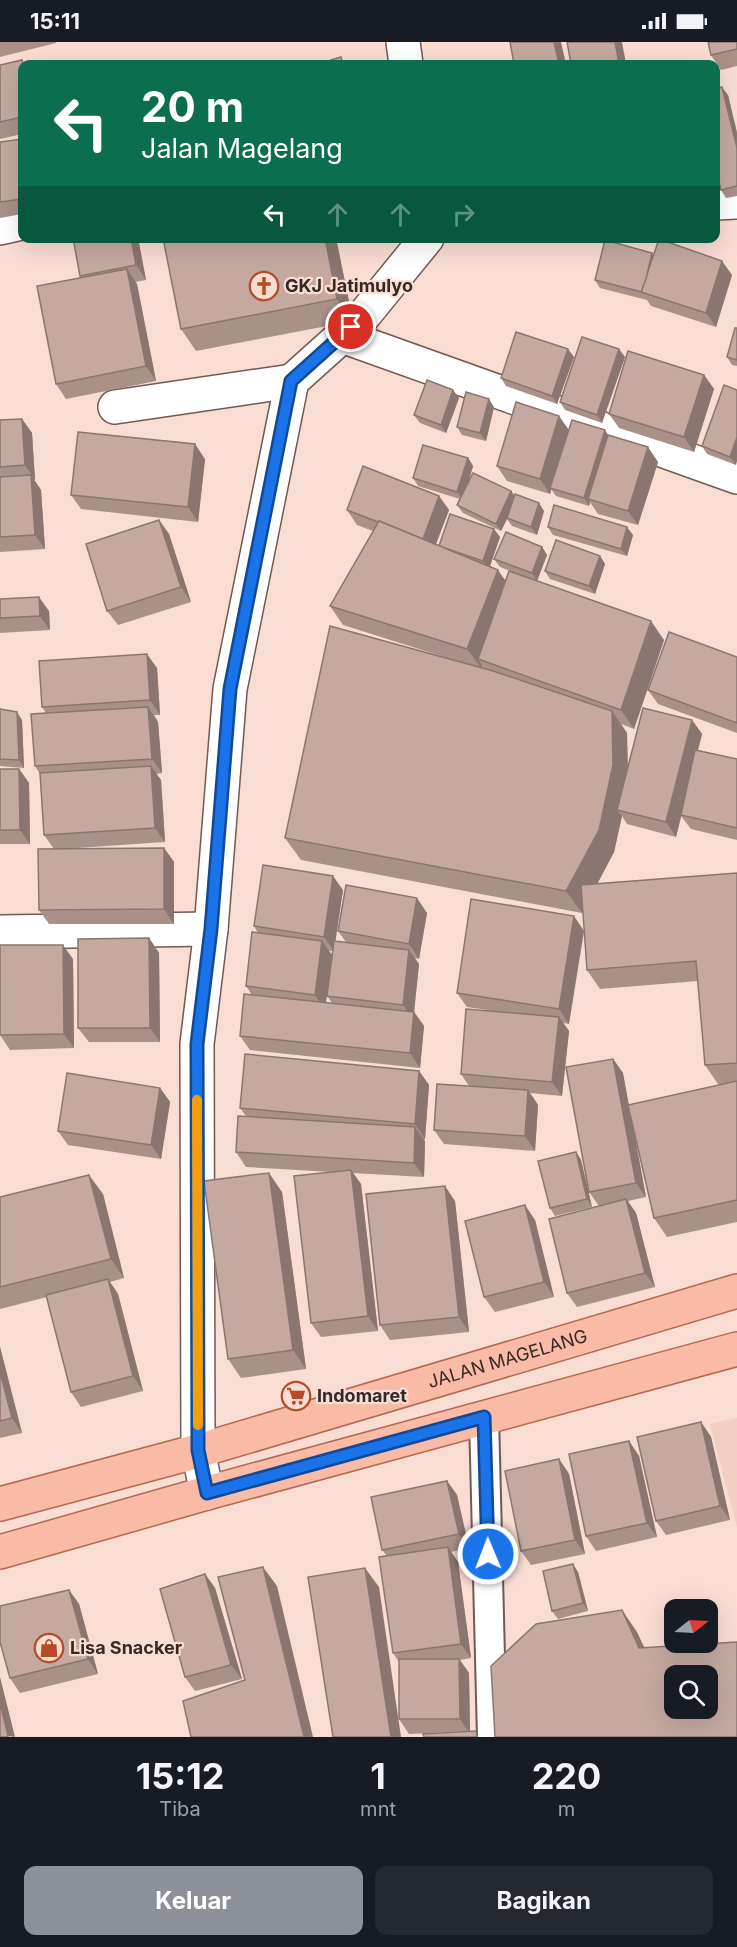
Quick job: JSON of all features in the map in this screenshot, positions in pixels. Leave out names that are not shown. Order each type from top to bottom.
[{"type":"main road","name":"JALAN MAGELANG","points":[[0,1504],[198,1450],[737,1291]]},
{"type":"main road","points":[[0,1552],[737,1348]]},
{"type":"street","points":[[403,42],[405,60]]},
{"type":"street","points":[[720,203],[737,202]]},
{"type":"street","points":[[0,228],[18,225]]},
{"type":"street","points":[[115,407],[291,381],[360,319],[423,243]]},
{"type":"street","points":[[342,336],[737,477]]},
{"type":"street","points":[[207,1493],[198,1450],[197,1044],[211,929],[230,689],[291,381]]},
{"type":"street","points":[[0,932],[211,929]]},
{"type":"lane","points":[[484,1417],[492,1737]]},
{"type":"shaded area","points":[[737,1418],[737,1527],[710,1424]]},
{"type":"building","points":[[510,42],[554,42],[558,60],[513,60]]},
{"type":"building","points":[[567,42],[615,42],[618,60],[570,60]]},
{"type":"building","points":[[708,42],[737,42],[737,49],[711,55]]},
{"type":"building","points":[[18,61],[18,118],[0,122],[0,65]]},
{"type":"building","points":[[722,87],[737,148],[737,186],[721,190],[720,186],[720,88]]},
{"type":"building","points":[[18,140],[18,200],[0,202],[0,142]]},
{"type":"building","points":[[74,243],[132,243],[136,265],[80,276]]},
{"type":"building","name":"GKJ Jatimulyo","points":[[164,243],[326,243],[337,299],[181,329]]},
{"type":"building","points":[[604,243],[616,243],[652,253],[641,292],[595,280]]},
{"type":"building","points":[[658,243],[670,243],[722,261],[706,313],[641,292]]},
{"type":"building","points":[[127,269],[146,366],[56,384],[37,286]]},
{"type":"building","points":[[735,328],[737,328],[737,360],[727,357]]},
{"type":"building","points":[[516,332],[568,349],[552,396],[501,378]]},
{"type":"building","points":[[582,337],[619,349],[597,415],[560,402]]},
{"type":"building","points":[[628,351],[704,375],[684,437],[609,414]]},
{"type":"building","points":[[427,380],[453,390],[441,425],[414,415]]},
{"type":"building","points":[[724,385],[737,390],[737,437],[730,457],[702,446]]},
{"type":"building","points":[[466,392],[489,399],[480,433],[457,427]]},
{"type":"building","points":[[516,402],[559,416],[540,479],[497,466]]},
{"type":"building","points":[[22,419],[25,465],[0,467],[0,420]]},
{"type":"building","points":[[572,420],[605,430],[584,498],[550,488]]},
{"type":"building","points":[[78,432],[195,444],[188,507],[71,495]]},
{"type":"building","points":[[608,435],[648,447],[628,511],[588,499]]},
{"type":"building","points":[[423,445],[468,458],[457,492],[413,478]]},
{"type":"building","points":[[363,466],[439,496],[423,539],[347,510]]},
{"type":"building","points":[[473,473],[511,491],[496,524],[457,505]]},
{"type":"building","points":[[31,475],[35,535],[0,537],[0,477]]},
{"type":"building","points":[[515,494],[539,503],[531,527],[507,518]]},
{"type":"building","points":[[554,505],[627,527],[621,549],[548,527]]},
{"type":"building","points":[[450,514],[494,529],[483,561],[439,546]]},
{"type":"building","points":[[159,520],[181,587],[107,611],[86,544]]},
{"type":"building","points":[[379,521],[498,570],[467,649],[330,606]]},
{"type":"building","points":[[506,532],[542,547],[532,573],[494,559]]},
{"type":"building","points":[[556,540],[600,556],[589,586],[545,571]]},
{"type":"building","points":[[509,571],[651,621],[621,710],[478,659]]},
{"type":"building","points":[[39,597],[40,616],[0,618],[0,599]]},
{"type":"building","points":[[330,626],[493,671],[612,711],[613,765],[599,830],[566,891],[285,838]]},
{"type":"building","points":[[669,632],[737,657],[737,723],[648,690]]},
{"type":"building","points":[[147,654],[150,700],[42,707],[39,661]]},
{"type":"building","points":[[148,707],[152,759],[35,766],[31,714]]},
{"type":"building","points":[[643,708],[692,720],[666,822],[617,810]]},
{"type":"building","points":[[0,709],[17,712],[19,760],[0,759]]},
{"type":"building","points":[[695,750],[737,759],[737,828],[681,815]]},
{"type":"building","points":[[151,766],[155,828],[44,835],[40,773]]},
{"type":"building","points":[[0,769],[19,769],[20,830],[0,830]]},
{"type":"building","points":[[164,848],[164,909],[39,910],[38,849]]},
{"type":"building","points":[[263,865],[333,876],[324,937],[254,926]]},
{"type":"building","points":[[737,873],[737,1063],[705,1065],[696,961],[587,970],[581,885]]},
{"type":"building","points":[[346,885],[417,898],[409,944],[338,931]]},
{"type":"building","points":[[471,899],[574,916],[559,1009],[457,993]]},
{"type":"building","points":[[252,932],[322,941],[315,995],[246,986]]},
{"type":"building","points":[[149,938],[150,1028],[78,1028],[78,939]]},
{"type":"building","points":[[334,941],[409,950],[403,1005],[327,996]]},
{"type":"building","points":[[0,945],[63,945],[64,1034],[0,1035]]},
{"type":"building","points":[[244,994],[414,1012],[410,1053],[240,1036]]},
{"type":"building","points":[[466,1009],[559,1017],[552,1082],[461,1074]]},
{"type":"building","points":[[245,1054],[419,1071],[415,1124],[240,1108]]},
{"type":"building","points":[[613,1059],[636,1183],[589,1192],[566,1067]]},
{"type":"building","points":[[67,1073],[160,1088],[151,1145],[58,1131]]},
{"type":"building","points":[[737,1081],[737,1200],[654,1218],[628,1105]]},
{"type":"building","points":[[437,1084],[528,1090],[525,1136],[434,1130]]},
{"type":"building","points":[[238,1116],[415,1127],[414,1163],[236,1152]]},
{"type":"building","points":[[576,1152],[587,1199],[550,1208],[538,1161]]},
{"type":"building","points":[[351,1170],[368,1316],[311,1323],[294,1176]]},
{"type":"building","points":[[269,1173],[293,1350],[228,1359],[204,1181]]},
{"type":"building","points":[[89,1175],[111,1259],[0,1287],[0,1197]]},
{"type":"building","points":[[445,1186],[459,1317],[380,1325],[366,1194]]},
{"type":"building","points":[[626,1199],[645,1273],[567,1293],[549,1219]]},
{"type":"building","points":[[525,1205],[544,1282],[484,1297],[465,1221]]},
{"type":"building","points":[[108,1279],[133,1376],[71,1392],[46,1295]]},
{"type":"building","points":[[0,1372],[12,1418],[0,1421]]},
{"type":"building","points":[[701,1422],[720,1506],[656,1521],[637,1437]]},
{"type":"building","points":[[629,1441],[647,1523],[586,1536],[569,1454]]},
{"type":"building","points":[[559,1459],[575,1540],[521,1551],[505,1471]]},
{"type":"building","points":[[447,1481],[459,1534],[382,1550],[371,1497]]},
{"type":"building","points":[[448,1547],[461,1644],[393,1653],[379,1557]]},
{"type":"building","points":[[573,1564],[583,1603],[552,1611],[543,1571]]},
{"type":"building","points":[[263,1567],[304,1737],[191,1737],[183,1701],[245,1680],[218,1577]]},
{"type":"building","points":[[365,1568],[391,1737],[333,1737],[308,1577]]},
{"type":"building","points":[[205,1574],[231,1665],[185,1677],[160,1589]]},
{"type":"building","name":"Lisa Snacker","points":[[69,1590],[88,1659],[10,1678],[0,1642],[0,1606]]},
{"type":"building","points":[[622,1610],[639,1648],[664,1646],[664,1653],[718,1653],[718,1643],[737,1642],[737,1737],[495,1737],[491,1666],[536,1624]]},
{"type":"building","points":[[399,1659],[459,1659],[460,1719],[399,1719]]},
{"type":"building","points":[[0,1703],[8,1736],[6,1737],[0,1737]]},
{"type":"building","points":[[476,1731],[477,1737],[424,1737],[423,1734]]},
{"type":"slow traffic","points":[[197,1100],[198,1425]]},
{"type":"place","name":"GKJ Jatimulyo","points":[[264,286]]},
{"type":"place","name":"Indomaret","points":[[296,1396]]},
{"type":"place","name":"Lisa Snacker","points":[[49,1648]]},
{"type":"route","points":[[351,327],[291,381],[230,689],[211,929],[197,1044],[198,1450],[207,1493],[484,1417],[488,1554]]}]
